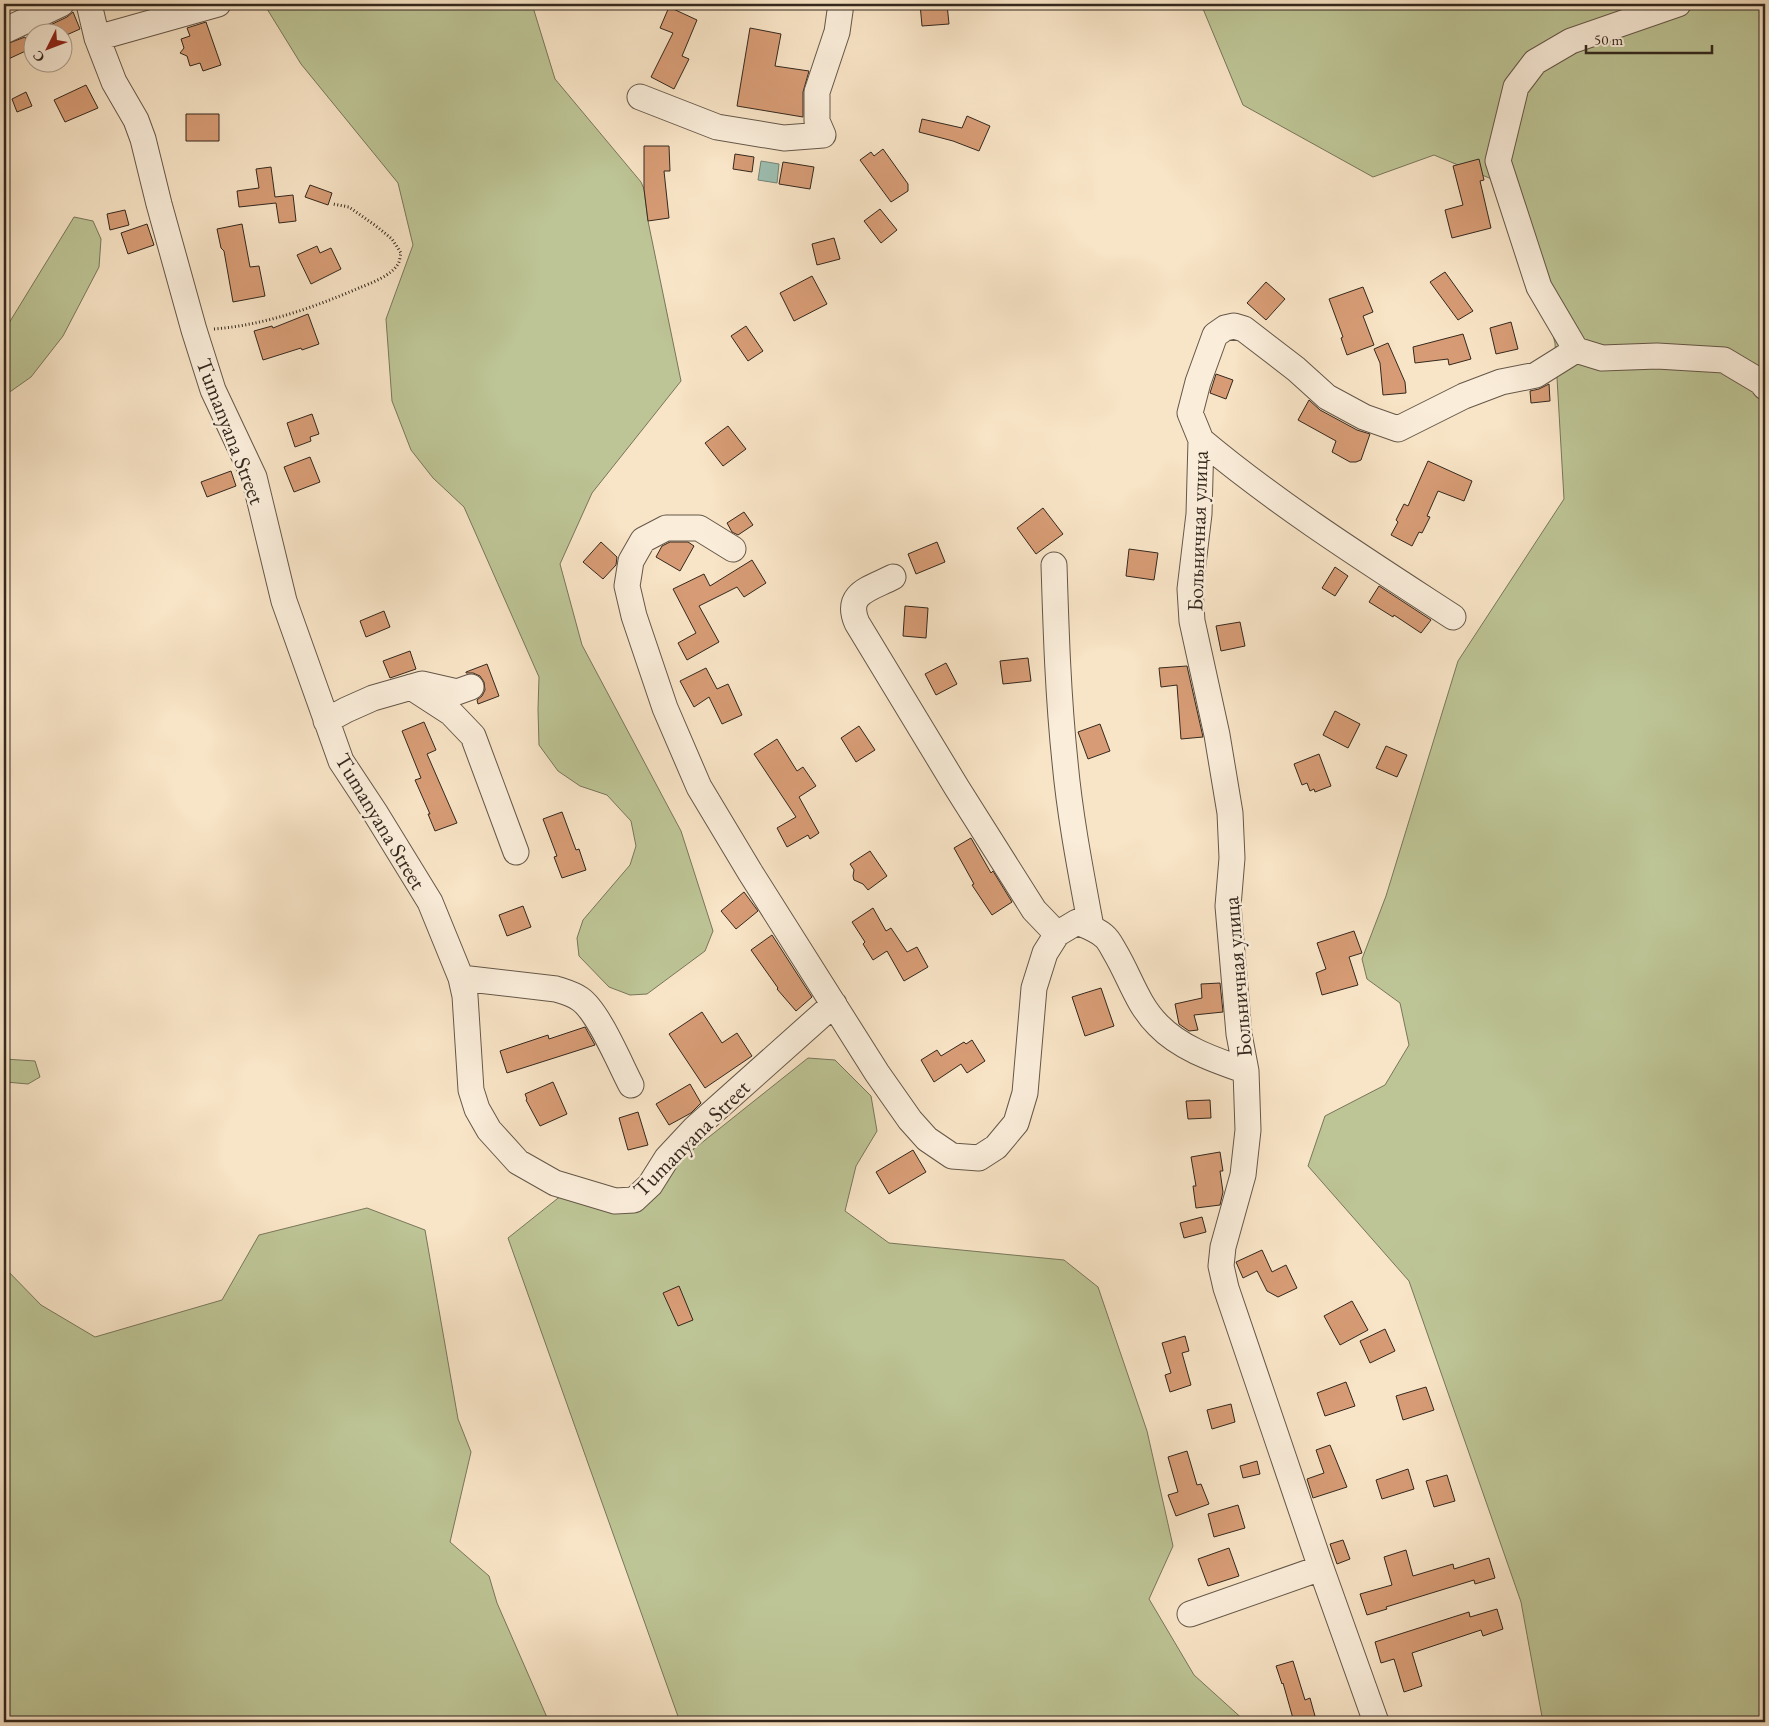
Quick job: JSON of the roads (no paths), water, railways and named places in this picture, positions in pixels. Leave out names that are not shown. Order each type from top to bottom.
[{"type":"street","points":[[4,31],[61,4]]},
{"type":"street","name":"Tumanyana Street","points":[[89,4],[97,38],[114,82],[136,120],[143,139],[194,330],[213,390],[254,478],[284,601],[341,761],[430,902],[461,978],[465,996],[471,1090],[489,1130],[518,1162],[555,1183],[615,1201],[634,1200],[650,1185],[667,1158],[695,1128],[834,1004]]},
{"type":"street","points":[[97,38],[218,4]]},
{"type":"street","points":[[640,97],[718,127],[784,138],[824,135],[817,120],[817,92],[837,32],[841,4]]},
{"type":"street","points":[[1678,4],[1571,41],[1535,62],[1516,87],[1498,161],[1539,287],[1576,350],[1602,358],[1657,356],[1724,360],[1761,382],[1765,387]]},
{"type":"street","name":"Больничная улица","points":[[1376,1722],[1321,1568],[1226,1288],[1221,1266],[1223,1247],[1243,1175],[1248,1130],[1246,1071],[1239,1034],[1228,906],[1232,858],[1230,813],[1217,735],[1192,613],[1190,589],[1199,514],[1201,440],[1190,413],[1214,335],[1225,328],[1234,326],[1244,329],[1296,369],[1327,397],[1364,416],[1398,429],[1464,396],[1501,382],[1536,375],[1576,350]]},
{"type":"street","points":[[1201,440],[1234,468],[1323,532],[1453,617]]},
{"type":"street","points":[[733,549],[699,528],[666,528],[643,540],[631,561],[627,586],[634,616],[665,708],[699,787],[750,872],[877,1073],[910,1120],[928,1139],[952,1156],[979,1158],[996,1147],[1016,1123],[1025,1093],[1034,988],[1045,953],[1056,934],[1077,922],[1091,927],[1105,937],[1119,959],[1139,1001],[1157,1024],[1175,1040],[1198,1052],[1246,1071]]},
{"type":"street","points":[[1054,565],[1056,645],[1065,763],[1082,882],[1091,927]]},
{"type":"street","points":[[893,578],[861,593],[854,602],[852,612],[857,623],[952,780],[1034,910],[1056,934]]},
{"type":"street","points":[[326,721],[373,698],[422,684],[457,692],[472,687]]},
{"type":"street","points":[[411,688],[451,713],[472,736],[516,852]]},
{"type":"street","points":[[461,978],[556,989],[570,993],[582,1000],[593,1012],[630,1085]]},
{"type":"street","points":[[1190,1614],[1321,1568]]}]
